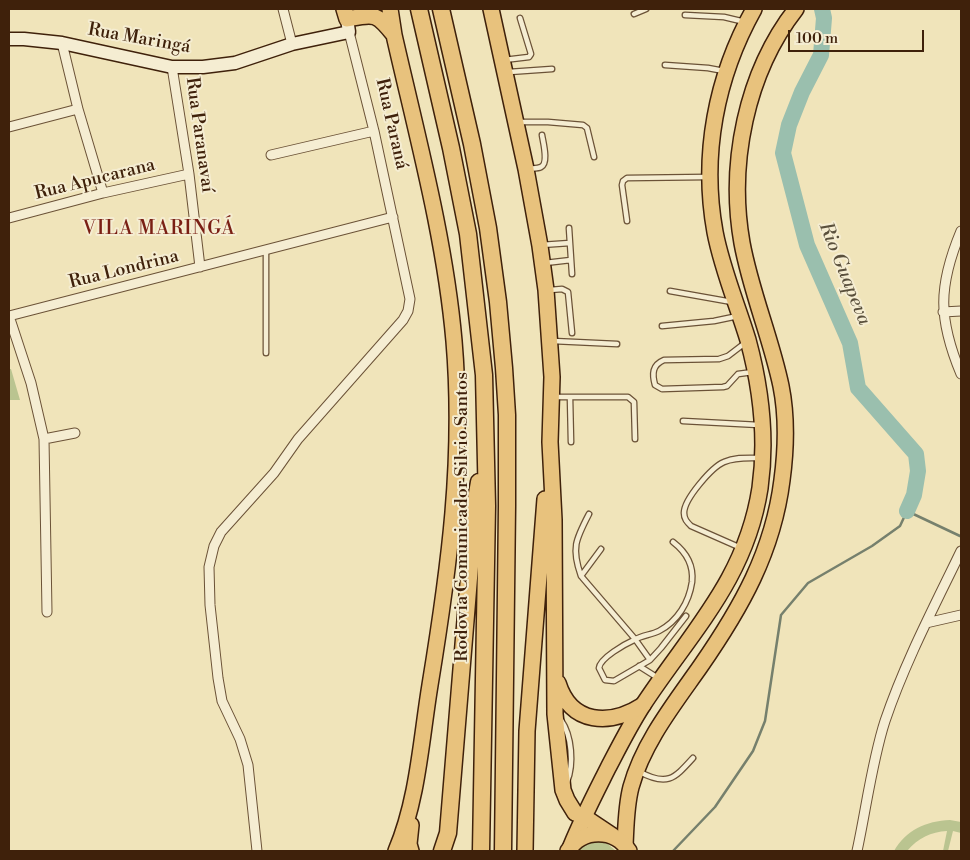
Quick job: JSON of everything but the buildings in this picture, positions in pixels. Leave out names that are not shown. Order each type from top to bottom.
[{"type":"highway","name":"Rodovia Comunicador Silvio Santos","points":[[419,9],[451,148],[468,234],[484,374],[487,506],[481,851]]},
{"type":"highway","points":[[441,9],[472,144],[488,228],[498,302],[505,386],[508,506],[503,851]]},
{"type":"highway","points":[[442,851],[448,833],[475,505],[485,438]]},
{"type":"main road","points":[[390,9],[443,259],[450,308],[456,383],[456,467],[453,528],[446,588],[411,808],[396,851]]},
{"type":"main road","points":[[490,9],[517,122],[543,263],[552,397],[528,714],[525,851]]},
{"type":"main road","points":[[570,849],[583,816],[643,705],[662,680],[693,620],[726,585],[743,548],[752,522],[760,488],[763,458],[760,395],[748,340],[715,231],[710,177],[712,133],[716,108],[726,71],[746,23],[754,9]]},
{"type":"main road","points":[[625,847],[628,799],[637,771],[667,713],[728,625],[747,593],[759,568],[775,519],[784,458],[781,387],[742,243],[739,221],[738,184],[742,138],[754,90],[776,39],[796,9]]},
{"type":"main road","points":[[347,20],[372,12],[394,35]]},
{"type":"main road","name":"Rua Maringá","points":[[9,39],[62,43],[172,67],[203,67],[235,62],[292,44],[347,20]]},
{"type":"main road","points":[[739,314],[762,330],[774,385],[781,387]]},
{"type":"main road","points":[[762,422],[772,421],[775,425],[775,467],[769,507],[775,519]]},
{"type":"main road","points":[[550,442],[554,520],[555,714],[563,790],[570,807],[575,813],[583,816],[625,847]]},
{"type":"main road","points":[[554,671],[561,694],[568,705],[587,716],[608,719],[620,717],[643,705]]},
{"type":"main road","points":[[411,808],[412,819],[409,844],[411,851]]},
{"type":"main road","points":[[570,849],[580,838],[590,834],[602,833],[625,847]]},
{"type":"street","points":[[283,9],[292,44]]},
{"type":"street","name":"Rua Paraná","points":[[257,851],[248,765],[240,739],[222,701],[218,678],[210,605],[209,567],[214,546],[221,532],[274,473],[298,439],[403,320],[408,311],[410,299],[374,131],[347,20]]},
{"type":"street","points":[[62,43],[78,108],[103,193]]},
{"type":"street","points":[[68,67],[72,55],[78,46]]},
{"type":"street","name":"Rua Paranavaí","points":[[172,67],[189,174],[200,267]]},
{"type":"street","points":[[9,127],[78,108]]},
{"type":"street","points":[[272,155],[374,131]]},
{"type":"street","name":"Rua Apucarana","points":[[9,218],[103,193],[189,174]]},
{"type":"street","name":"Rua Londrina","points":[[9,316],[393,217]]},
{"type":"street","points":[[961,231],[945,282],[943,312],[950,342],[961,374]]},
{"type":"street","points":[[943,312],[961,311]]},
{"type":"street","points":[[9,316],[31,383],[44,439],[47,612]]},
{"type":"street","points":[[44,439],[75,433]]},
{"type":"street","points":[[857,851],[884,723],[903,673],[961,551]]},
{"type":"street","points":[[926,624],[961,615]]},
{"type":"lane","points":[[634,14],[646,9]]},
{"type":"lane","points":[[685,15],[724,17],[746,23]]},
{"type":"lane","points":[[504,66],[529,57],[531,54],[520,18]]},
{"type":"lane","points":[[665,65],[726,71]]},
{"type":"lane","points":[[504,66],[552,69]]},
{"type":"lane","points":[[517,122],[583,125],[587,128],[594,157]]},
{"type":"lane","points":[[526,169],[541,167],[544,164],[542,135]]},
{"type":"lane","points":[[627,221],[622,185],[623,181],[627,178],[710,177]]},
{"type":"lane","points":[[569,228],[572,274]]},
{"type":"lane","points":[[540,246],[570,243]]},
{"type":"lane","points":[[266,250],[266,353]]},
{"type":"lane","points":[[543,263],[571,260]]},
{"type":"lane","points":[[546,290],[562,288],[568,292],[572,333]]},
{"type":"lane","points":[[670,291],[739,314]]},
{"type":"lane","points":[[662,326],[714,321],[739,314]]},
{"type":"lane","points":[[549,340],[617,344]]},
{"type":"lane","points":[[748,340],[728,356],[719,359],[664,360],[654,367],[654,382],[655,385],[662,389],[718,388],[727,386],[738,374],[755,372]]},
{"type":"lane","points":[[552,397],[628,397],[632,399],[634,402],[635,439]]},
{"type":"lane","points":[[570,397],[571,442]]},
{"type":"lane","points":[[683,421],[762,422]]},
{"type":"lane","points":[[743,548],[691,526],[685,520],[685,506],[688,499],[719,465],[726,461],[737,459],[763,458]]},
{"type":"lane","points":[[589,514],[575,546],[581,576],[635,639],[650,660]]},
{"type":"lane","points":[[673,542],[682,549],[691,564],[690,591],[680,612],[675,619],[660,630],[635,639],[602,661],[599,668],[605,680],[614,682],[650,660],[693,620],[680,612]]},
{"type":"lane","points":[[581,576],[601,549]]},
{"type":"lane","points":[[639,666],[662,680]]},
{"type":"lane","points":[[637,771],[665,780],[670,779],[694,758]]},
{"type":"green space","points":[[9,369],[11,369],[20,400],[9,400]]},
{"type":"green space","points":[[950,820],[961,822],[961,833],[953,831],[948,851],[943,851],[947,831],[925,836],[907,851],[894,851],[904,837],[917,828],[933,822]]},
{"type":"green space","points":[[596,841],[608,844],[616,851],[574,851],[584,844]]},
{"type":"waterway","name":"Rio Guapeva","points":[[822,9],[824,18],[821,55],[802,92],[789,125],[783,153],[807,245],[850,343],[858,388],[916,454],[918,471],[914,495],[907,511]]},
{"type":"waterway","points":[[673,851],[715,807],[753,751],[765,721],[781,615],[808,583],[872,546],[900,526],[907,511],[960,536]]},
{"type":"district","name":"VILA MARINGÁ","points":[[159,229]]}]
